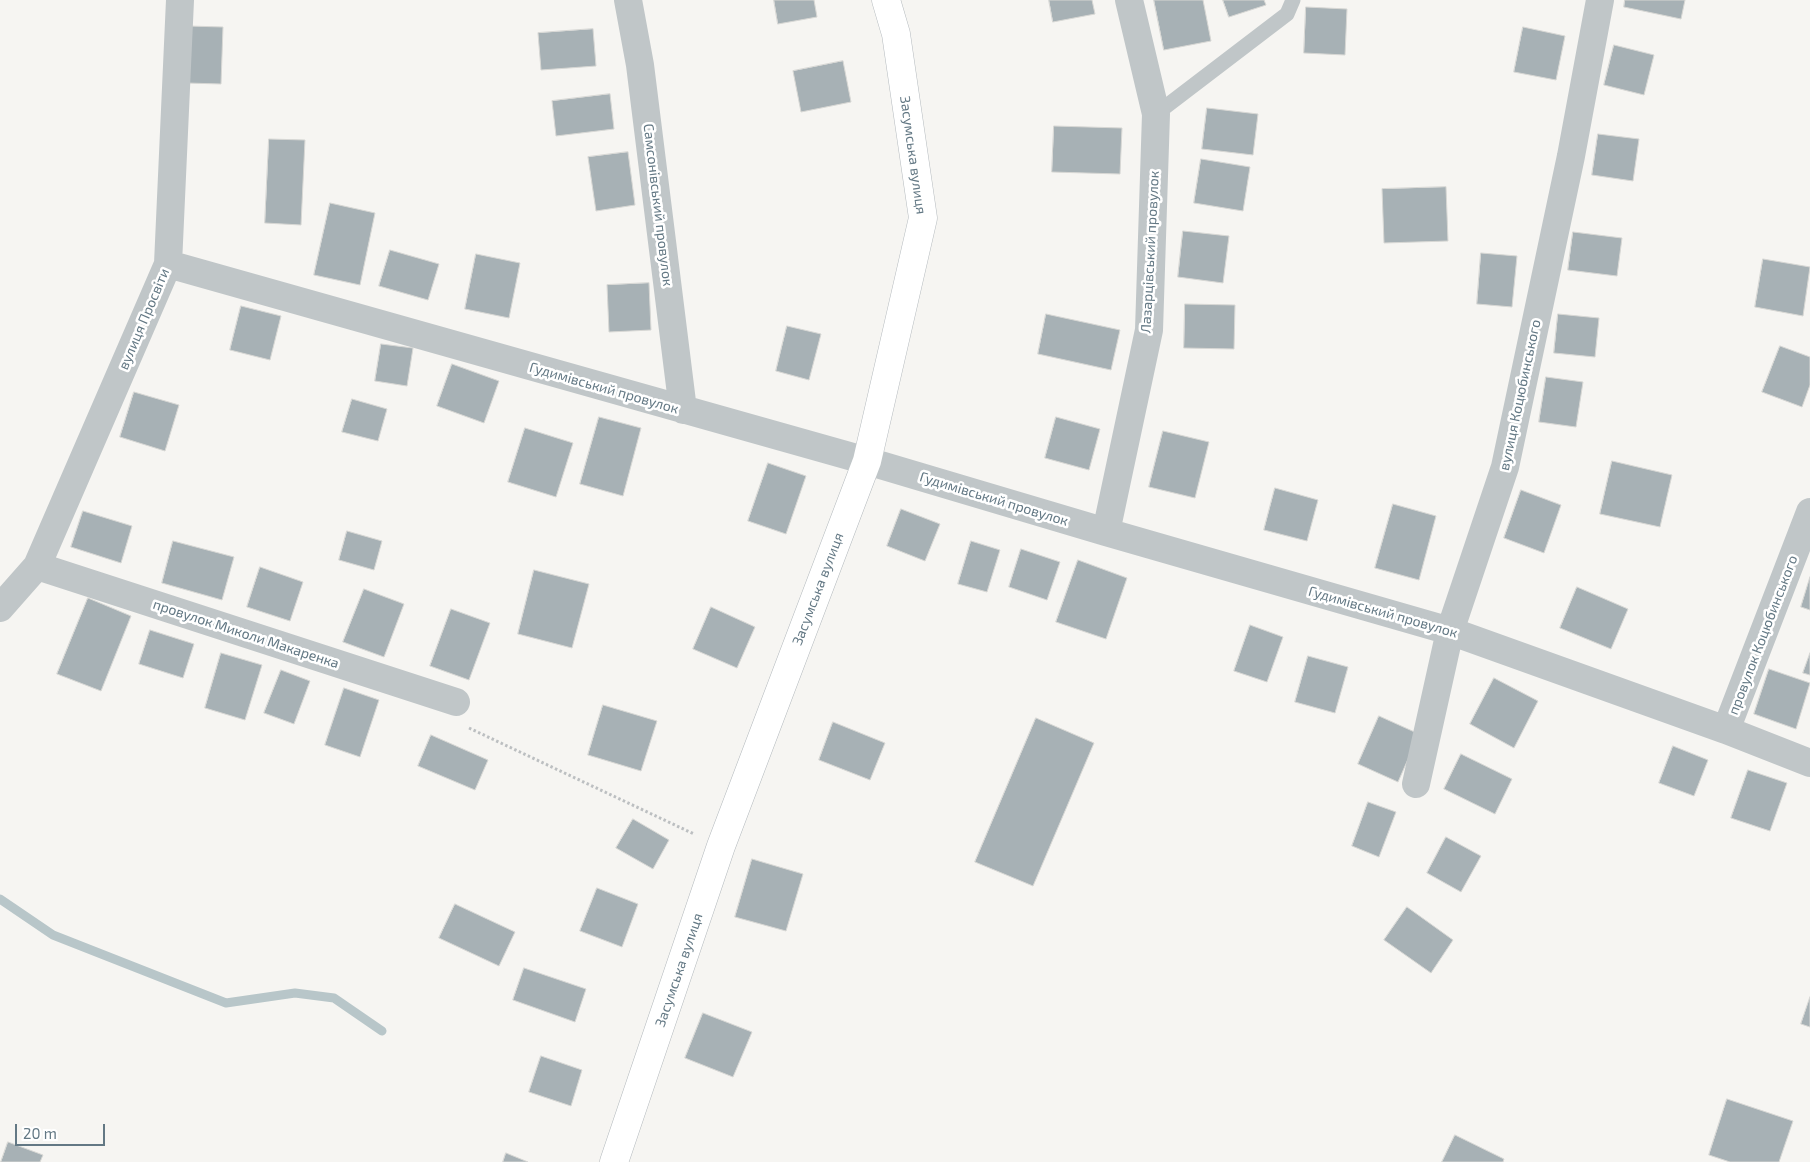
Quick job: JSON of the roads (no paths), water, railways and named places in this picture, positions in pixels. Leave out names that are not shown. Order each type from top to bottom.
[{"type":"street","name":"вулиця Просвіти","points":[[0,608],[37,566],[168,264],[180,0]]},
{"type":"street","name":"Самсонівський провулок","points":[[628,0],[640,65],[683,410]]},
{"type":"street","name":"Засумська вулиця","points":[[614,1162],[721,846],[867,461],[923,218],[896,34],[886,0]]},
{"type":"street","name":"Лазарцівський провулок","points":[[1106,532],[1149,330],[1156,114],[1129,0]]},
{"type":"street","name":"вулиця Коцюбинського","points":[[1416,784],[1450,631],[1506,467],[1572,156],[1600,0]]},
{"type":"street","name":"Гудимівський провулок","points":[[168,264],[867,461],[1450,631],[1726,730],[1810,763]]},
{"type":"street","name":"провулок Коцюбинського","points":[[1726,730],[1810,512]]},
{"type":"street","name":"провулок Миколи Макаренка","points":[[37,566],[456,702]]},
{"type":"lane","points":[[1156,114],[1288,14],[1292,0]]},
{"type":"waterway","points":[[0,899],[53,935],[226,1003],[295,993],[334,998],[382,1031]]}]
